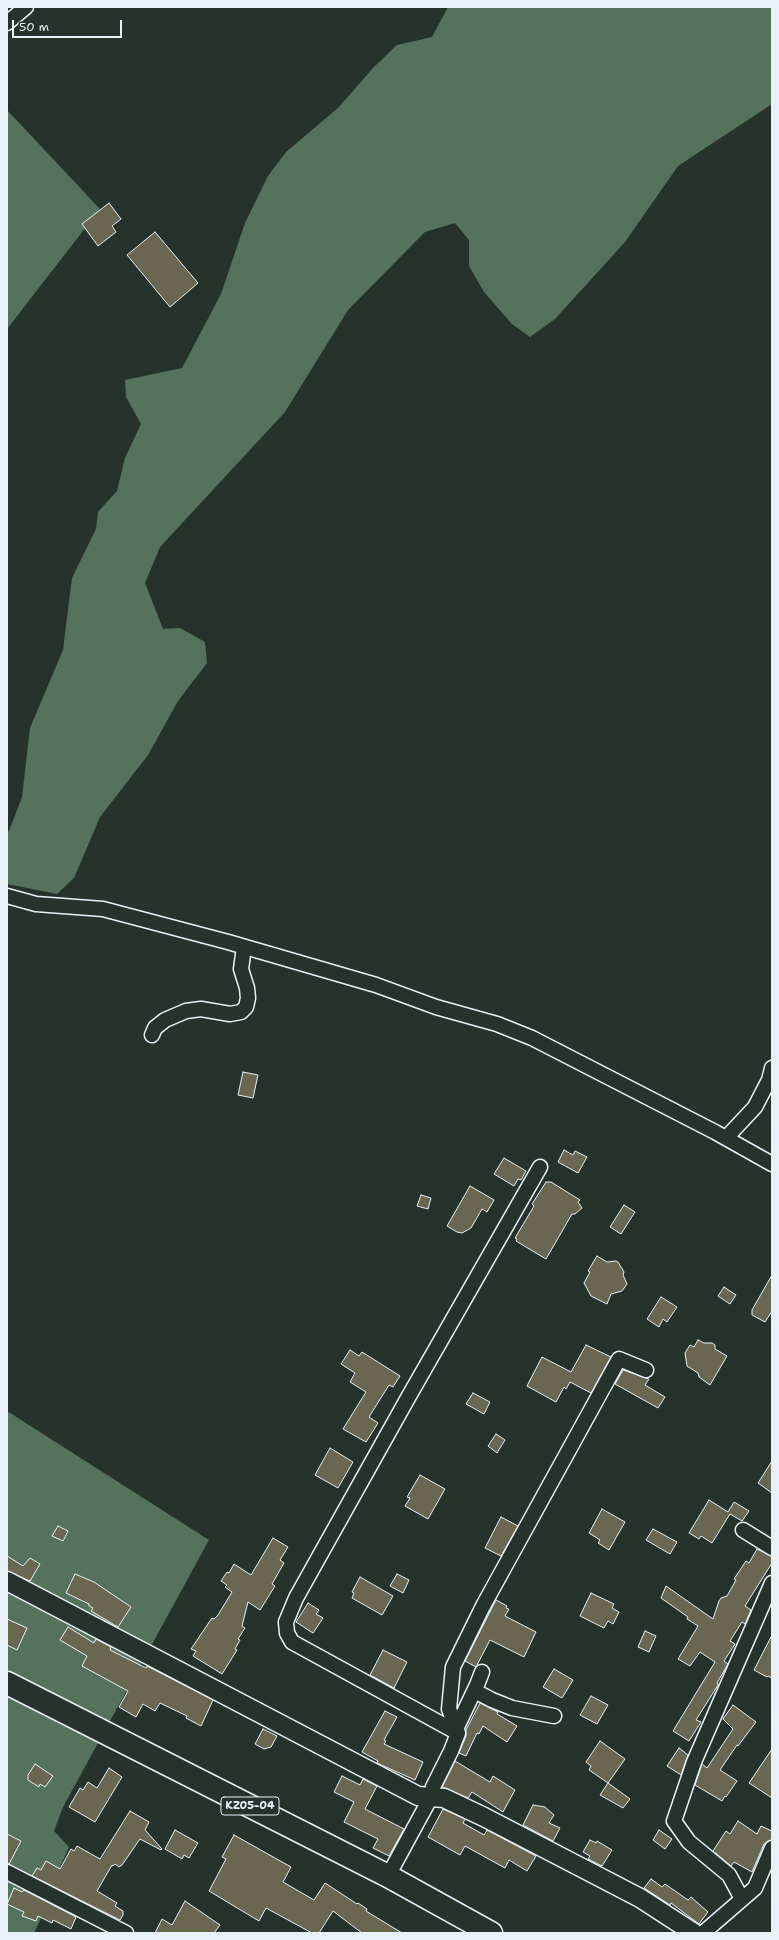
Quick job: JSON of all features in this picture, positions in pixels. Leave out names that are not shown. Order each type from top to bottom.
[{"type":"main road","name":"KZ05-04","points":[[7,1683],[388,1876],[491,1933]]},
{"type":"street","points":[[7,23],[26,7]]},
{"type":"street","points":[[7,896],[36,904],[102,909],[244,947],[376,985],[436,1007],[497,1024],[532,1038],[726,1138],[772,1164]]},
{"type":"street","points":[[152,1035],[155,1028],[165,1020],[186,1011],[200,1009],[230,1014],[241,1012],[246,1006],[248,998],[247,988],[241,969],[244,947]]},
{"type":"street","points":[[726,1138],[755,1107],[772,1068]]},
{"type":"street","points":[[457,1731],[292,1642],[287,1633],[286,1622],[296,1598],[540,1167]]},
{"type":"street","points":[[457,1731],[449,1709],[453,1667],[483,1606],[619,1359],[646,1370]]},
{"type":"street","points":[[743,1530],[772,1548]]},
{"type":"street","points":[[7,1581],[418,1796],[444,1798],[491,1821],[640,1898],[694,1933]]},
{"type":"street","points":[[742,1899],[729,1875],[689,1842],[674,1821],[694,1762],[772,1583]]},
{"type":"street","points":[[388,1876],[431,1797],[433,1787],[451,1751],[457,1731],[482,1672]]},
{"type":"street","points":[[475,1691],[512,1708],[554,1716]]},
{"type":"street","points":[[703,1933],[755,1888],[772,1848]]},
{"type":"street","points":[[7,1872],[126,1933]]},
{"type":"green space","points":[[448,7],[772,7],[772,104],[678,166],[625,242],[555,319],[530,337],[512,324],[484,292],[469,266],[469,240],[455,223],[425,232],[348,310],[285,412],[160,547],[145,583],[163,629],[180,628],[205,642],[207,663],[178,701],[148,755],[100,817],[74,878],[57,894],[7,884],[7,832],[9,831],[22,797],[30,728],[63,650],[72,578],[96,529],[98,512],[117,491],[125,458],[141,424],[126,397],[125,380],[182,368],[221,294],[245,223],[268,176],[286,152],[338,108],[374,67],[397,45],[432,37]]},
{"type":"green space","points":[[7,110],[100,209],[7,329]]},
{"type":"green space","points":[[7,1411],[209,1540],[63,1807],[54,1831],[69,1847],[55,1878],[56,1886],[34,1933],[7,1933]]},
{"type":"building","points":[[109,203],[121,219],[112,226],[116,232],[98,246],[82,224]]},
{"type":"building","points":[[155,232],[198,283],[170,307],[127,255]]},
{"type":"building","points":[[243,1072],[258,1075],[253,1098],[238,1095]]},
{"type":"building","points":[[564,1150],[573,1155],[575,1151],[587,1157],[578,1173],[558,1162]]},
{"type":"building","points":[[504,1158],[526,1171],[521,1180],[518,1179],[514,1186],[494,1174]]},
{"type":"building","points":[[546,1182],[551,1182],[580,1200],[578,1202],[582,1208],[575,1214],[572,1214],[546,1259],[516,1241],[517,1239],[515,1238],[534,1206],[532,1204]]},
{"type":"building","points":[[470,1186],[494,1200],[487,1212],[482,1209],[471,1228],[462,1233],[457,1232],[447,1226]]},
{"type":"building","points":[[421,1195],[431,1198],[428,1209],[417,1206]]},
{"type":"building","points":[[624,1205],[635,1212],[621,1234],[610,1227]]},
{"type":"building","points":[[597,1256],[607,1262],[618,1262],[624,1272],[623,1275],[627,1284],[622,1291],[611,1294],[607,1304],[591,1296],[584,1283],[590,1272],[588,1271]]},
{"type":"building","points":[[772,1275],[772,1311],[765,1322],[752,1315],[752,1310]]},
{"type":"building","points":[[724,1287],[736,1295],[730,1304],[718,1296]]},
{"type":"building","points":[[661,1297],[677,1307],[667,1322],[663,1319],[659,1327],[647,1319]]},
{"type":"building","points":[[698,1340],[704,1343],[712,1343],[715,1345],[715,1349],[727,1356],[710,1385],[699,1377],[698,1373],[687,1366],[685,1353],[690,1345],[694,1347]]},
{"type":"building","points":[[586,1345],[611,1357],[591,1393],[570,1382],[566,1389],[564,1387],[556,1402],[527,1386],[542,1357],[571,1372]]},
{"type":"building","points":[[350,1350],[359,1356],[362,1352],[400,1376],[393,1387],[389,1385],[369,1417],[378,1423],[366,1442],[343,1429],[366,1392],[350,1382],[355,1373],[341,1364]]},
{"type":"building","points":[[623,1370],[649,1379],[645,1385],[665,1397],[658,1408],[615,1384]]},
{"type":"building","points":[[473,1393],[490,1402],[484,1414],[466,1404]]},
{"type":"building","points":[[496,1434],[505,1440],[497,1453],[488,1446]]},
{"type":"building","points":[[330,1448],[353,1462],[338,1488],[315,1475]]},
{"type":"building","points":[[772,1461],[772,1493],[758,1483]]},
{"type":"building","points":[[420,1475],[445,1489],[428,1519],[405,1506],[410,1498],[407,1497]]},
{"type":"building","points":[[709,1500],[728,1512],[734,1502],[749,1511],[742,1521],[730,1514],[712,1543],[701,1536],[699,1539],[689,1533]]},
{"type":"building","points":[[602,1509],[625,1522],[609,1550],[598,1543],[600,1540],[589,1533]]},
{"type":"building","points":[[501,1517],[518,1526],[501,1556],[485,1548]]},
{"type":"building","points":[[58,1526],[68,1531],[63,1541],[52,1536]]},
{"type":"building","points":[[653,1529],[677,1542],[670,1554],[646,1540]]},
{"type":"building","points":[[273,1538],[288,1547],[280,1560],[284,1563],[272,1584],[275,1586],[260,1610],[248,1602],[242,1626],[245,1628],[238,1639],[240,1640],[235,1649],[237,1650],[222,1674],[193,1656],[196,1651],[191,1649],[212,1618],[214,1619],[218,1615],[232,1592],[225,1587],[227,1585],[221,1581],[227,1572],[229,1573],[234,1564],[251,1575]]},
{"type":"building","points":[[757,1549],[772,1556],[772,1563],[745,1606],[751,1610],[745,1624],[742,1622],[730,1641],[735,1644],[724,1661],[728,1664],[717,1683],[718,1685],[696,1720],[701,1722],[689,1741],[673,1731],[715,1662],[700,1652],[690,1666],[678,1659],[698,1626],[661,1598],[666,1586],[713,1619],[719,1601],[721,1598],[727,1596],[736,1580],[734,1579],[746,1561],[749,1563]]},
{"type":"building","points":[[7,1556],[23,1566],[30,1558],[40,1564],[30,1581],[7,1571]]},
{"type":"building","points":[[75,1574],[94,1582],[131,1607],[118,1627],[91,1611],[93,1608],[89,1606],[89,1604],[66,1593]]},
{"type":"building","points":[[397,1574],[409,1580],[403,1593],[390,1586]]},
{"type":"building","points":[[360,1577],[393,1596],[382,1615],[352,1598],[354,1593],[352,1592]]},
{"type":"building","points":[[591,1593],[614,1604],[612,1608],[619,1612],[613,1624],[608,1621],[604,1628],[580,1616]]},
{"type":"building","points":[[496,1600],[507,1606],[506,1608],[509,1609],[505,1616],[536,1632],[524,1657],[490,1640],[476,1667],[465,1661]]},
{"type":"building","points":[[308,1603],[319,1610],[316,1614],[323,1618],[313,1633],[296,1622]]},
{"type":"building","points":[[7,1619],[27,1628],[17,1650],[7,1645]]},
{"type":"building","points":[[68,1627],[94,1643],[96,1639],[111,1647],[110,1650],[146,1668],[147,1666],[213,1700],[201,1726],[186,1718],[187,1716],[160,1703],[155,1711],[143,1704],[136,1717],[119,1707],[128,1691],[82,1666],[87,1656],[60,1640]]},
{"type":"building","points":[[645,1631],[656,1636],[649,1652],[638,1647]]},
{"type":"building","points":[[772,1635],[772,1678],[754,1670]]},
{"type":"building","points":[[383,1650],[407,1662],[394,1688],[370,1675]]},
{"type":"building","points":[[554,1669],[573,1680],[562,1698],[543,1687]]},
{"type":"building","points":[[591,1696],[608,1705],[597,1724],[580,1715]]},
{"type":"building","points":[[480,1703],[498,1712],[497,1714],[517,1726],[507,1742],[483,1726],[479,1734],[477,1733],[466,1756],[459,1753],[466,1736],[466,1730]]},
{"type":"building","points":[[733,1705],[756,1722],[738,1746],[737,1745],[720,1770],[737,1781],[722,1801],[695,1785],[702,1764],[707,1768],[733,1729],[723,1719]]},
{"type":"building","points":[[385,1711],[397,1717],[384,1740],[386,1741],[384,1744],[423,1762],[415,1780],[377,1763],[378,1761],[362,1752]]},
{"type":"building","points":[[263,1729],[277,1736],[271,1747],[264,1749],[255,1744]]},
{"type":"building","points":[[600,1741],[625,1759],[608,1783],[589,1770],[591,1766],[586,1762]]},
{"type":"building","points":[[679,1748],[688,1755],[681,1775],[667,1766]]},
{"type":"building","points":[[772,1749],[772,1798],[749,1783]]},
{"type":"building","points":[[455,1761],[490,1782],[493,1776],[515,1790],[503,1812],[472,1792],[468,1798],[442,1787]]},
{"type":"building","points":[[35,1764],[53,1776],[45,1787],[40,1784],[39,1787],[28,1780],[28,1775]]},
{"type":"building","points":[[109,1768],[122,1777],[95,1822],[69,1807],[80,1788],[83,1790],[88,1782],[97,1788]]},
{"type":"building","points":[[342,1776],[360,1785],[363,1779],[377,1786],[365,1809],[404,1829],[389,1856],[373,1848],[378,1839],[344,1822],[354,1802],[334,1792]]},
{"type":"building","points":[[608,1783],[630,1799],[623,1808],[600,1795]]},
{"type":"building","points":[[533,1805],[545,1807],[554,1815],[549,1823],[560,1828],[553,1841],[523,1825]]},
{"type":"building","points":[[443,1809],[465,1819],[463,1823],[484,1835],[487,1830],[536,1856],[527,1871],[509,1860],[505,1868],[465,1846],[460,1855],[428,1837]]},
{"type":"building","points":[[130,1811],[149,1822],[145,1830],[162,1849],[161,1850],[140,1839],[122,1865],[119,1867],[115,1864],[113,1866],[112,1865],[97,1891],[117,1903],[115,1906],[123,1911],[123,1915],[120,1920],[32,1876],[37,1868],[41,1870],[46,1861],[60,1869],[71,1849],[74,1851],[77,1846],[100,1859]]},
{"type":"building","points":[[738,1821],[757,1834],[761,1826],[772,1831],[772,1840],[764,1844],[752,1872],[734,1862],[731,1866],[713,1851],[726,1831],[730,1834]]},
{"type":"building","points":[[175,1830],[198,1843],[189,1858],[184,1855],[182,1859],[165,1849]]},
{"type":"building","points":[[659,1830],[672,1839],[665,1849],[653,1840]]},
{"type":"building","points":[[7,1834],[21,1841],[9,1864],[7,1864]]},
{"type":"building","points":[[234,1835],[291,1867],[283,1882],[314,1900],[325,1883],[402,1933],[362,1933],[333,1911],[319,1933],[312,1933],[266,1908],[259,1921],[209,1891],[226,1859],[222,1857]]},
{"type":"building","points":[[590,1840],[596,1843],[597,1841],[612,1850],[602,1866],[588,1859],[590,1856],[583,1852]]},
{"type":"building","points":[[651,1879],[662,1887],[665,1884],[688,1900],[691,1897],[708,1912],[699,1924],[671,1903],[670,1905],[644,1888]]},
{"type":"building","points":[[14,1888],[22,1892],[24,1890],[76,1917],[71,1929],[53,1920],[52,1923],[38,1916],[36,1921],[22,1916],[24,1912],[7,1904]]},
{"type":"building","points":[[185,1901],[220,1925],[214,1933],[155,1933],[162,1919],[172,1925]]}]
